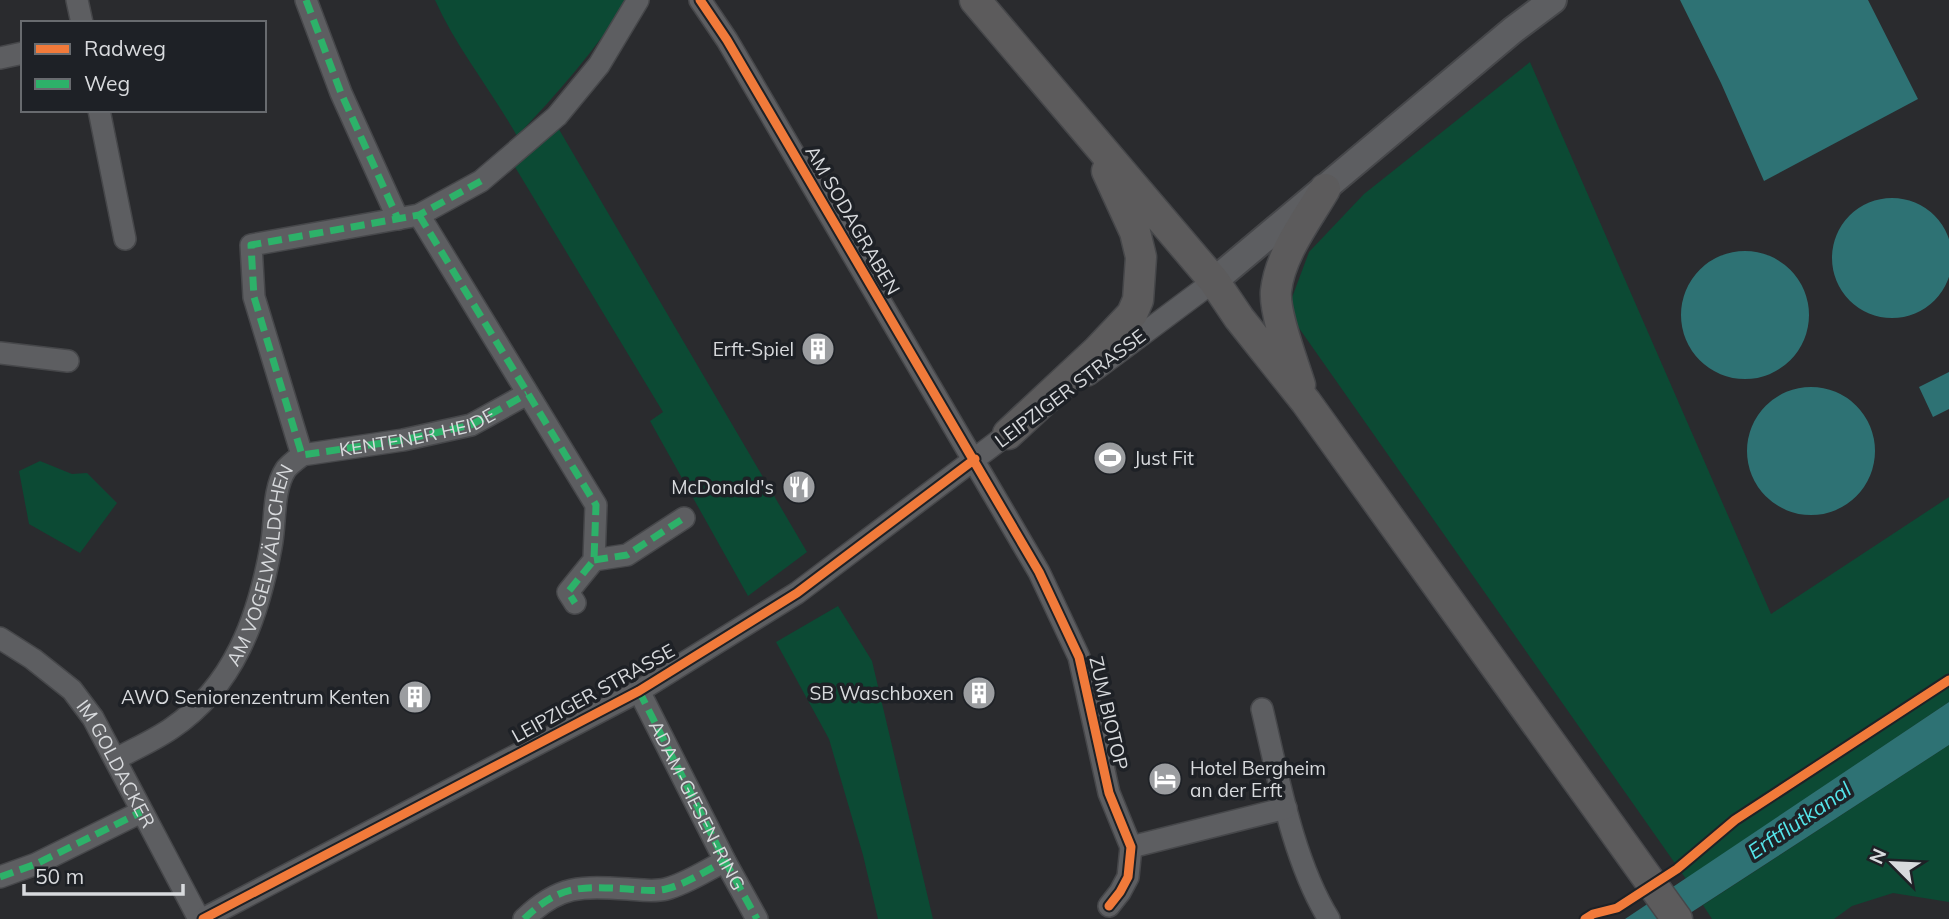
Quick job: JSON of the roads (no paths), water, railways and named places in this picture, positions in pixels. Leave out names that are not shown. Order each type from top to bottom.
[{"type":"main road","points":[[975,0],[1214,281],[1239,318],[1306,402],[1677,919]]},
{"type":"main road","points":[[1008,434],[1097,351],[1132,314],[1138,300],[1141,257],[1135,232],[1092,139]]},
{"type":"main road","points":[[1306,402],[1279,314],[1276,293],[1285,257],[1325,189]]},
{"type":"street","points":[[77,0],[82,21]]},
{"type":"street","points":[[306,0],[341,93],[409,217],[527,394],[596,505],[594,560],[568,592],[575,603]]},
{"type":"street","points":[[409,217],[481,181],[557,116],[599,65],[638,0]]},
{"type":"street","name":"AM SODAGRABEN","points":[[700,0],[727,40],[975,459]]},
{"type":"street","points":[[1214,281],[1513,30],[1553,0]]},
{"type":"street","points":[[0,58],[21,53]]},
{"type":"street","points":[[99,112],[125,239]]},
{"type":"street","name":"AM VOGELWÄLDCHEN","points":[[116,759],[172,728],[219,685],[235,661],[259,599],[272,545],[279,487],[286,469],[302,454],[254,297],[251,245],[409,217]]},
{"type":"street","name":"LEIPZIGER STRASSE","points":[[201,919],[639,691],[797,593],[1214,281]]},
{"type":"street","points":[[0,353],[68,361]]},
{"type":"street","name":"KENTENER HEIDE","points":[[302,454],[412,438],[471,425],[527,394]]},
{"type":"street","name":"ZUM BIOTOP","points":[[975,459],[1039,572],[1079,657],[1109,793],[1131,847]]},
{"type":"street","points":[[594,560],[627,555],[684,517]]},
{"type":"street","name":"IM GOLDACKER","points":[[0,638],[33,659],[72,691],[93,718],[141,812],[201,919]]},
{"type":"street","name":"ADAM-GIESEN-RING","points":[[639,691],[757,919]]},
{"type":"street","points":[[1262,709],[1286,808],[1317,899],[1329,919]]},
{"type":"street","points":[[1108,906],[1128,877],[1131,847],[1286,808]]},
{"type":"street","points":[[0,877],[36,864],[141,812]]},
{"type":"street","points":[[524,919],[540,904],[558,893],[593,887],[651,891],[668,888],[725,861]]},
{"type":"water","points":[[1680,0],[1868,0],[1918,99],[1764,181],[1721,83]]},
{"type":"water","points":[[1892,198],[1915,203],[1934,216],[1947,235],[1950,270],[1947,281],[1934,300],[1915,313],[1892,318],[1869,313],[1850,300],[1837,281],[1832,258],[1837,235],[1850,216],[1869,203]]},
{"type":"water","points":[[1745,251],[1769,256],[1790,270],[1804,291],[1809,315],[1804,339],[1790,360],[1769,374],[1745,379],[1721,374],[1700,360],[1686,339],[1681,315],[1686,291],[1700,270],[1721,256]]},
{"type":"water","points":[[1949,372],[1949,409],[1933,417],[1919,387]]},
{"type":"water","points":[[1811,387],[1835,392],[1856,406],[1870,427],[1875,451],[1870,475],[1856,496],[1835,510],[1811,515],[1787,510],[1766,496],[1752,475],[1747,451],[1752,427],[1766,406],[1787,392]]},
{"type":"water","name":"Erftflutkanal","points":[[1949,702],[1949,745],[1681,919],[1625,919]]},
{"type":"place","name":"Erft-Spiel","points":[[818,349]]},
{"type":"place","name":"Just Fit","points":[[1110,458]]},
{"type":"place","name":"McDonald's","points":[[799,487]]},
{"type":"place","name":"SB Waschboxen","points":[[979,693]]},
{"type":"place","name":"AWO Seniorenzentrum Kenten","points":[[415,697]]},
{"type":"place","name":"Hotel Bergheim an der Erft","points":[[1165,779]]}]
